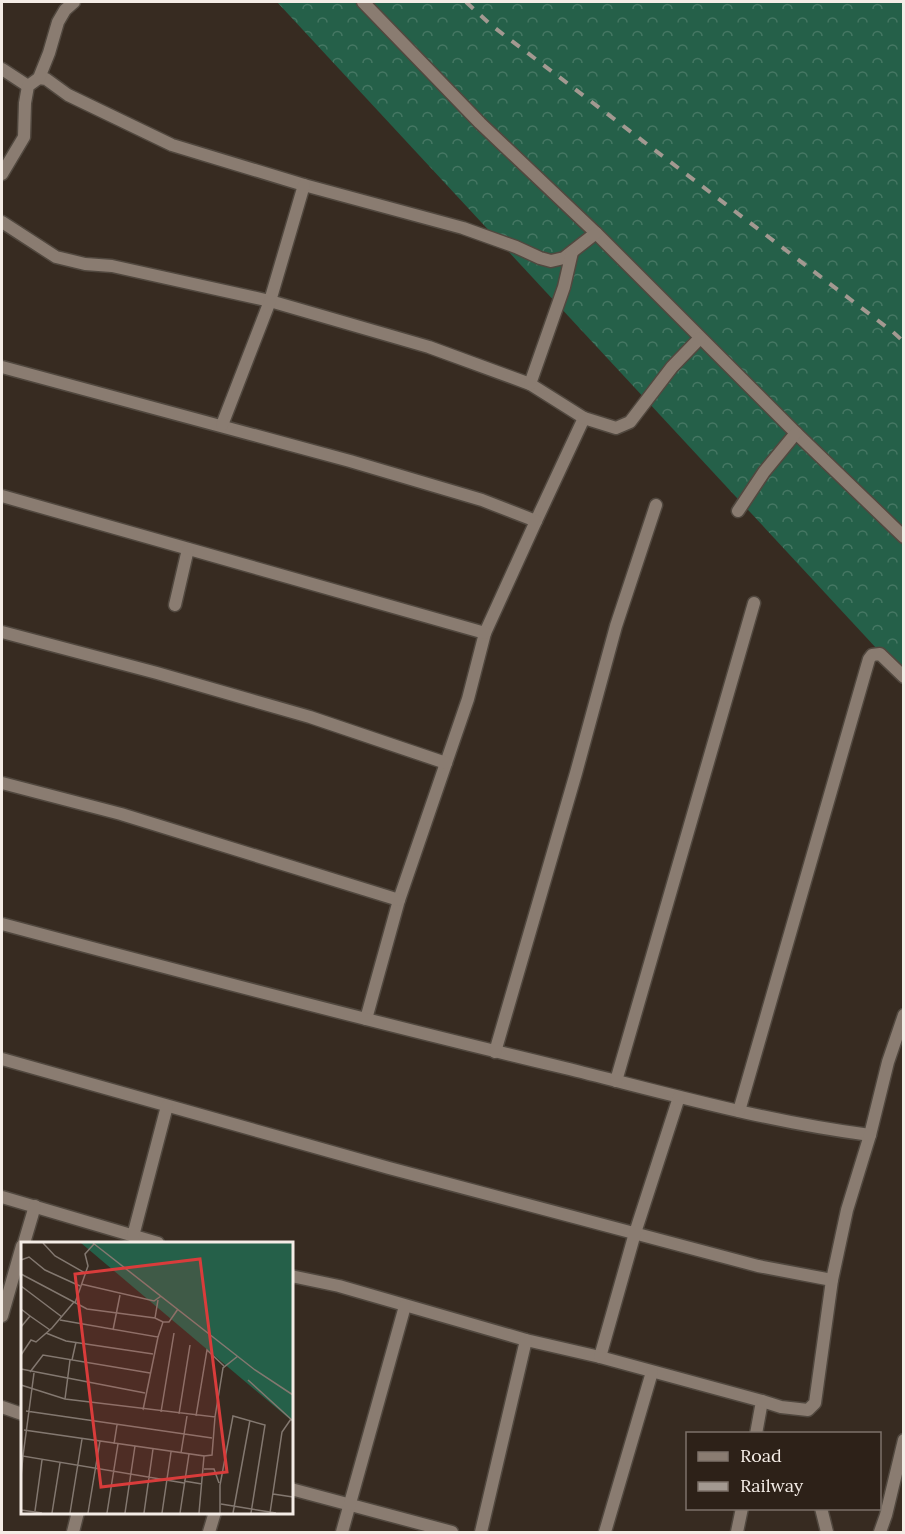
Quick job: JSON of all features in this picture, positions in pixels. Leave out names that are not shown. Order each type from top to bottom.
[{"type":"street","points":[[2,174],[24,137],[24,103],[28,86],[39,78],[50,53],[58,22],[64,10],[74,2]]},
{"type":"street","points":[[363,2],[480,123],[596,232],[700,338],[903,537]]},
{"type":"street","points":[[2,69],[28,86]]},
{"type":"street","points":[[39,78],[172,144],[304,185],[463,228],[540,258],[558,261],[596,232]]},
{"type":"street","points":[[222,425],[270,301],[304,185]]},
{"type":"street","points":[[2,222],[56,257],[85,264],[112,266],[270,301],[429,347],[530,384],[584,418],[616,428],[630,422],[672,367],[700,338]]},
{"type":"street","points":[[530,384],[564,287],[572,252]]},
{"type":"street","points":[[2,367],[92,393],[222,425],[482,500],[536,521]]},
{"type":"street","points":[[366,1019],[399,900],[468,699],[485,633],[584,418]]},
{"type":"street","points":[[738,511],[764,472],[796,433]]},
{"type":"street","points":[[2,496],[485,633]]},
{"type":"street","points":[[495,1052],[616,626],[656,505]]},
{"type":"street","points":[[175,605],[188,549]]},
{"type":"street","points":[[616,1081],[754,603]]},
{"type":"street","points":[[2,632],[310,717],[446,763]]},
{"type":"street","points":[[739,1111],[869,658],[880,654],[903,677]]},
{"type":"street","points":[[2,783],[121,814],[399,900]]},
{"type":"street","points":[[2,924],[495,1052],[679,1097],[797,1124],[870,1135]]},
{"type":"street","points":[[292,1276],[339,1286],[526,1340],[600,1357],[781,1407],[808,1410],[815,1403],[832,1280],[847,1210],[903,1015]]},
{"type":"street","points":[[2,1059],[758,1266],[832,1280]]},
{"type":"street","points":[[600,1357],[635,1233],[679,1097]]},
{"type":"street","points":[[133,1236],[167,1106]]},
{"type":"street","points":[[2,1197],[154,1242]]},
{"type":"street","points":[[24,1242],[35,1206]]},
{"type":"street","points":[[2,1316],[21,1252]]},
{"type":"street","points":[[342,1533],[405,1306]]},
{"type":"street","points":[[481,1533],[526,1340]]},
{"type":"street","points":[[605,1533],[652,1372]]},
{"type":"street","points":[[756,1432],[762,1401]]},
{"type":"street","points":[[2,1407],[21,1414]]},
{"type":"street","points":[[880,1533],[903,1440]]},
{"type":"street","points":[[292,1489],[452,1533]]},
{"type":"street","points":[[737,1533],[742,1510]]},
{"type":"street","points":[[822,1510],[827,1533]]},
{"type":"street","points":[[73,1533],[78,1513]]},
{"type":"street","points":[[209,1533],[215,1513]]},
{"type":"green space","points":[[277,2],[903,2],[903,677]]},
{"type":"railway","points":[[466,2],[491,25],[904,342]]}]
